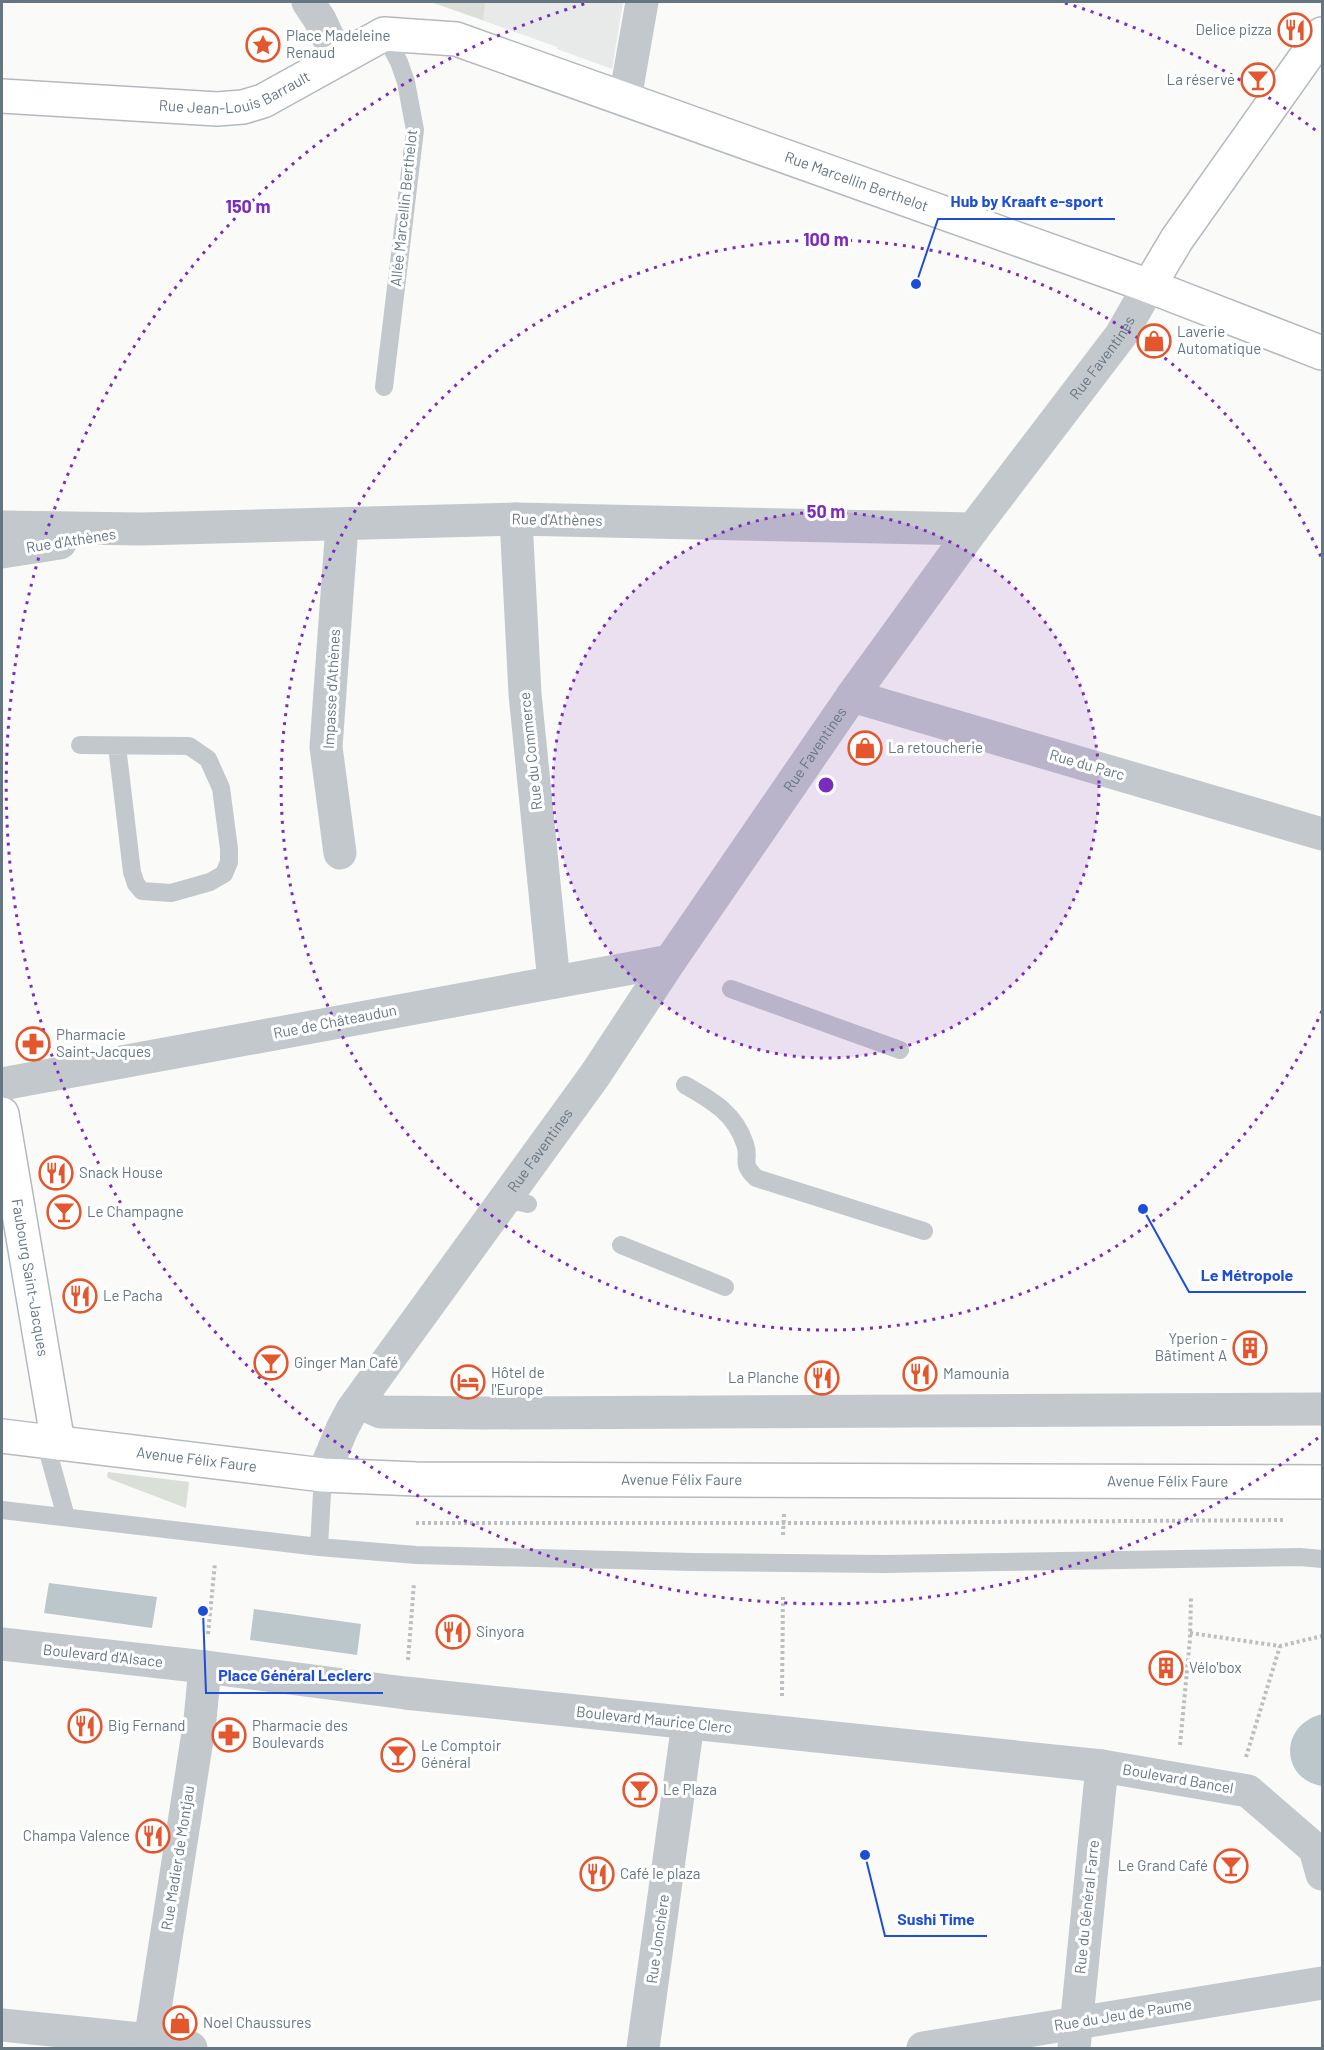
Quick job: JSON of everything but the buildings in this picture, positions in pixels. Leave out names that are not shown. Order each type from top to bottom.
[{"type":"main road","name":"Rue Jean-Louis Barrault","points":[[2,96],[218,109],[243,107],[263,101],[384,34]]},
{"type":"main road","name":"Rue Marcellin Berthelot","points":[[384,34],[456,39],[1149,286],[1323,353]]},
{"type":"main road","name":"Rue Faventines","points":[[1149,286],[1178,239],[1323,34]]},
{"type":"main road","name":"Faubourg Saint-Jacques","points":[[2,1114],[51,1443]]},
{"type":"main road","name":"Avenue Félix Faure","points":[[2,1436],[323,1475],[417,1479],[1323,1482]]},
{"type":"street","points":[[308,2],[320,20],[338,59]]},
{"type":"street","points":[[625,99],[642,2]]},
{"type":"street","name":"Rue Faventines","points":[[323,1475],[342,1429],[358,1402],[517,1201],[679,967],[852,696],[973,529],[1120,334],[1149,286]]},
{"type":"street","name":"Rue d'Athènes","points":[[2,527],[141,529],[516,519],[973,529]]},
{"type":"street","name":"Rue du Commerce","points":[[516,519],[525,694],[554,982]]},
{"type":"street","name":"Impasse d'Athènes","points":[[340,853],[326,747],[342,525]]},
{"type":"street","name":"Rue d'Athènes","points":[[2,552],[141,529]]},
{"type":"street","name":"Rue du Parc","points":[[852,696],[1323,834]]},
{"type":"street","name":"Rue de Châteaudun","points":[[2,1084],[554,982],[679,967]]},
{"type":"street","points":[[358,1402],[381,1412],[484,1413],[1323,1409]]},
{"type":"street","name":"Boulevard d'Alsace","points":[[2,1644],[205,1667]]},
{"type":"street","name":"Boulevard Maurice Clerc","points":[[205,1667],[405,1693],[1102,1766]]},
{"type":"street","name":"Rue Madier de Montjau","points":[[149,2044],[200,1720],[205,1667]]},
{"type":"street","name":"Rue Jonchère","points":[[643,2049],[688,1723]]},
{"type":"street","name":"Boulevard Bancel","points":[[1102,1766],[1248,1791],[1315,1849],[1323,1874]]},
{"type":"street","name":"Rue du Général Farre","points":[[1074,2036],[1102,1766]]},
{"type":"street","name":"Rue du Jeu de Paume","points":[[922,2049],[1074,2036],[1323,1983]]},
{"type":"street","points":[[2,2025],[191,2049]]},
{"type":"lane","name":"Allée Marcellin Berthelot","points":[[384,34],[399,62],[406,82],[415,130],[384,387]]},
{"type":"lane","points":[[80,745],[189,746],[208,759],[221,788],[229,849],[229,862],[224,874],[210,882],[171,893],[142,891],[136,884],[132,872],[117,746]]},
{"type":"lane","points":[[731,989],[900,1050]]},
{"type":"lane","points":[[685,1085],[716,1102],[734,1119],[746,1146],[747,1169],[756,1178],[924,1231]]},
{"type":"lane","points":[[2,1208],[66,1517]]},
{"type":"lane","points":[[621,1245],[725,1287]]},
{"type":"lane","points":[[319,1547],[323,1475]]},
{"type":"lane","points":[[2,1510],[319,1547],[416,1555],[885,1564],[1284,1557],[1323,1559]]},
{"type":"path","points":[[783,1535],[784,1504]]},
{"type":"path","points":[[416,1514],[416,1532]]},
{"type":"path","points":[[416,1523],[1287,1520]]},
{"type":"path","points":[[205,1667],[216,1557]]},
{"type":"path","points":[[405,1693],[414,1578]]},
{"type":"path","points":[[781,1733],[783,1594]]},
{"type":"path","points":[[1176,1779],[1190,1633],[1191,1596]]},
{"type":"path","points":[[1190,1633],[1280,1646],[1323,1636]]},
{"type":"path","points":[[1236,1789],[1280,1646]]},
{"type":"shaded area","points":[[431,2],[623,2],[612,69],[557,49],[557,47]]},
{"type":"shaded area","points":[[431,2],[485,2],[483,20]]},
{"type":"shaded area","points":[[108,1472],[189,1482],[186,1508],[110,1479],[107,1477]]},
{"type":"shaded area","points":[[49,1583],[157,1597],[152,1628],[44,1613]]},
{"type":"shaded area","points":[[254,1609],[361,1624],[357,1655],[250,1640]]},
{"type":"shaded area","points":[[1322,1714],[1322,1786],[1308,1781],[1298,1773],[1292,1763],[1290,1752],[1292,1740],[1298,1729],[1308,1720]]},
{"type":"place","name":"Delice pizza","points":[[1295,30]]},
{"type":"place","name":"Place Madeleine Renaud","points":[[263,45]]},
{"type":"place","name":"La réserve","points":[[1258,80]]},
{"type":"place","name":"Hub by Kraaft e-sport","points":[[916,284]]},
{"type":"place","name":"Laverie Automatique","points":[[1154,341]]},
{"type":"place","name":"La retoucherie","points":[[865,748]]},
{"type":"place","name":"Pharmacie Saint-Jacques","points":[[33,1044]]},
{"type":"place","name":"Snack House","points":[[56,1173]]},
{"type":"place","name":"Le Métropole","points":[[1143,1209]]},
{"type":"place","name":"Le Champagne","points":[[64,1212]]},
{"type":"place","name":"Le Pacha","points":[[80,1296]]},
{"type":"place","name":"Yperion - Bâtiment A","points":[[1250,1348]]},
{"type":"place","name":"Ginger Man Café","points":[[271,1363]]},
{"type":"place","name":"Mamounia","points":[[920,1374]]},
{"type":"place","name":"La Planche","points":[[822,1378]]},
{"type":"place","name":"Hôtel de l'Europe","points":[[468,1382]]},
{"type":"place","name":"Place Général Leclerc","points":[[203,1611]]},
{"type":"place","name":"Sinyora","points":[[453,1632]]},
{"type":"place","name":"Vélo'box","points":[[1166,1668]]},
{"type":"place","name":"Big Fernand","points":[[85,1726]]},
{"type":"place","name":"Pharmacie des Boulevards","points":[[229,1735]]},
{"type":"place","name":"Le Comptoir Général","points":[[398,1755]]},
{"type":"place","name":"Le Plaza","points":[[640,1790]]},
{"type":"place","name":"Champa Valence","points":[[153,1836]]},
{"type":"place","name":"Sushi Time","points":[[865,1855]]},
{"type":"place","name":"Le Grand Café","points":[[1231,1866]]},
{"type":"place","name":"Café le plaza","points":[[597,1874]]},
{"type":"place","name":"Noel Chaussures","points":[[180,2023]]}]
